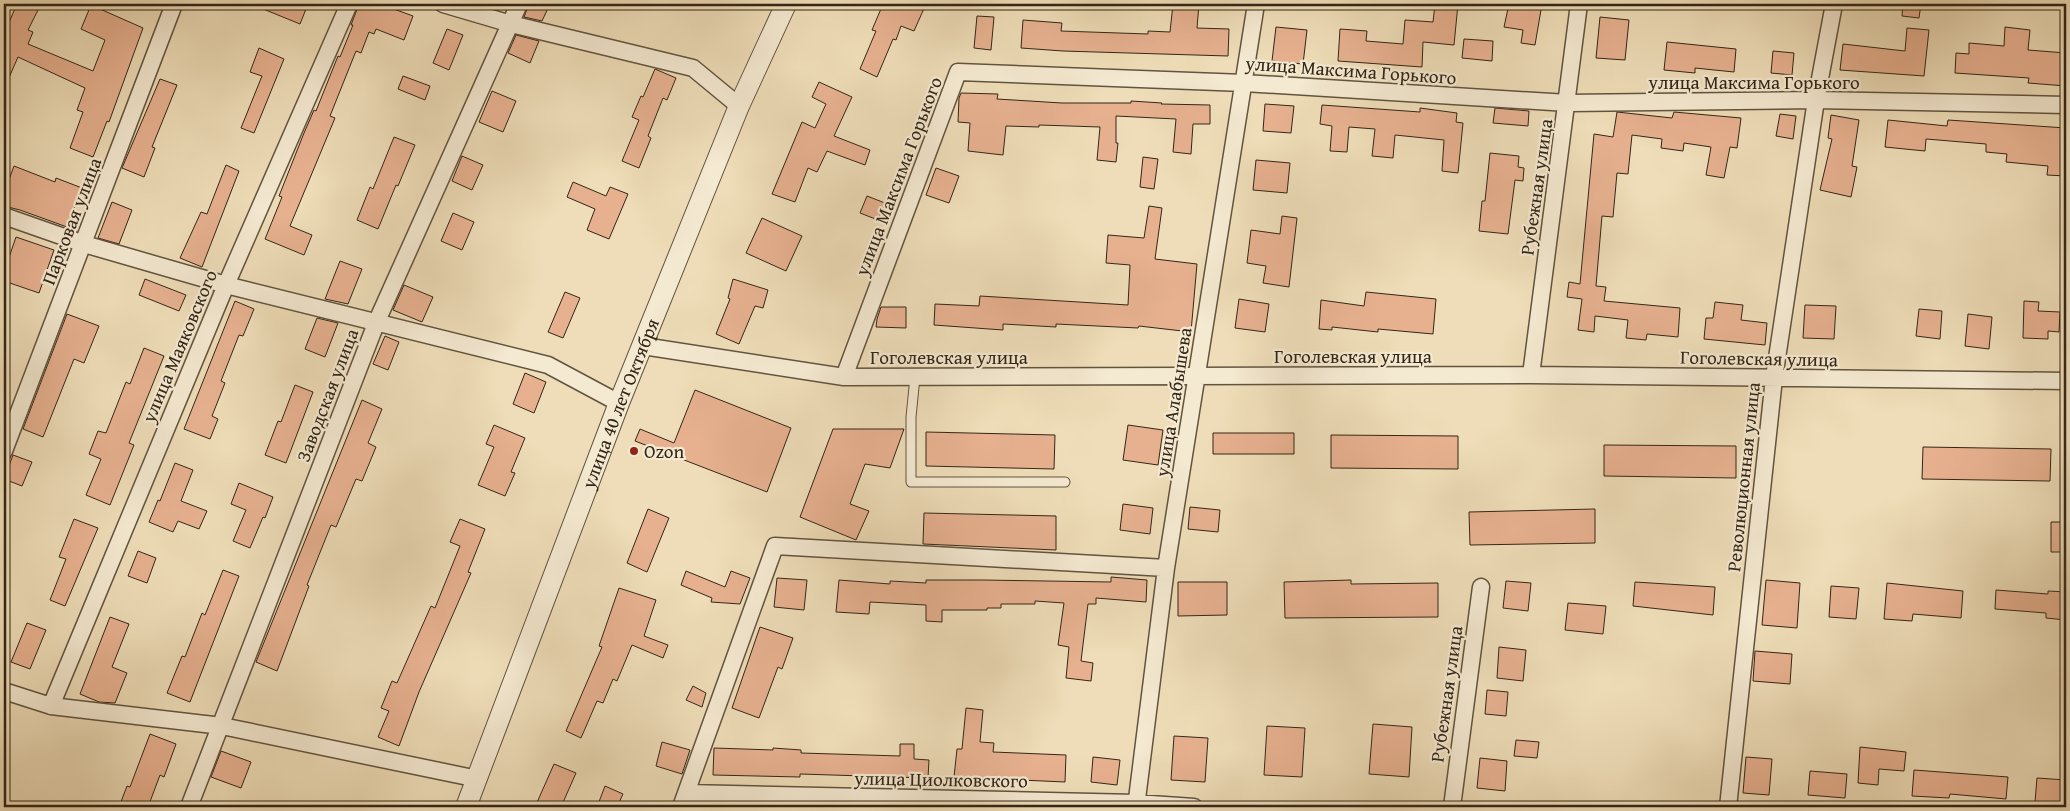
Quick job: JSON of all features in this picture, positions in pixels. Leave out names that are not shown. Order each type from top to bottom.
[{"type":"street","name":"Парковая улица","points":[[4,451],[174,4]]},
{"type":"street","name":"улица Маяковского","points":[[51,706],[226,285],[350,4]]},
{"type":"street","points":[[443,4],[510,24],[693,68],[739,106]]},
{"type":"street","name":"Заводская улица","points":[[189,807],[377,322],[519,4]]},
{"type":"street","name":"улица 40 лет Октября","points":[[466,807],[619,403],[739,106],[786,4]]},
{"type":"street","name":"улица Алабышева","points":[[1136,805],[1166,568],[1256,4]]},
{"type":"street","name":"Рубежная улица","points":[[1531,375],[1568,103],[1579,4]]},
{"type":"street","name":"Революционная улица","points":[[1728,807],[1774,378],[1816,100],[1834,4]]},
{"type":"street","name":"улица Максима Горького","points":[[844,377],[958,72],[1244,83],[1568,103],[1816,100],[2066,105]]},
{"type":"street","points":[[4,216],[84,244],[226,285],[548,364],[619,403]]},
{"type":"street","name":"Гоголевская улица","points":[[643,346],[844,377],[1197,378],[1531,375],[2066,381]]},
{"type":"street","points":[[684,800],[775,546],[1166,568]]},
{"type":"street","name":"Рубежная улица","points":[[1452,807],[1481,587]]},
{"type":"street","points":[[4,691],[51,706],[222,726],[478,779]]},
{"type":"street","name":"улица Циолковского","points":[[684,800],[1194,807]]},
{"type":"lane","points":[[915,377],[911,417],[912,482],[1065,482]]},
{"type":"building","points":[[17,4],[41,4],[28,30],[33,32],[28,44],[93,71],[105,40],[81,29],[91,5],[143,28],[109,122],[107,121],[93,157],[70,148],[83,112],[77,110],[85,88],[18,57],[4,89],[4,34]]},
{"type":"building","points":[[251,4],[308,4],[300,24]]},
{"type":"building","points":[[359,4],[380,4],[413,16],[404,40],[376,29],[374,34],[369,32],[361,53],[356,51],[330,116],[335,118],[290,226],[312,235],[304,255],[265,239],[282,197],[279,196],[304,133],[314,110],[316,111],[338,56],[340,57]]},
{"type":"building","points":[[529,4],[550,4],[542,21],[524,17]]},
{"type":"building","points":[[883,4],[926,4],[914,31],[901,26],[896,40],[893,39],[877,77],[860,69],[876,31],[872,30]]},
{"type":"building","points":[[1173,4],[1199,4],[1197,28],[1229,29],[1228,56],[1021,48],[1023,20],[1062,23],[1061,31],[1148,34],[1148,31],[1170,32]]},
{"type":"building","points":[[1435,4],[1458,4],[1454,45],[1423,42],[1422,67],[1338,61],[1340,29],[1367,31],[1366,41],[1403,44],[1405,20],[1433,22]]},
{"type":"building","points":[[1509,4],[1542,4],[1535,45],[1521,43],[1523,30],[1504,27]]},
{"type":"building","points":[[1903,4],[1921,4],[1919,18],[1902,16]]},
{"type":"building","points":[[977,16],[994,17],[991,50],[974,48]]},
{"type":"building","points":[[1600,17],[1629,20],[1625,60],[1596,58]]},
{"type":"building","points":[[1276,27],[1307,30],[1303,64],[1272,61]]},
{"type":"building","points":[[2005,27],[2030,30],[2028,50],[2066,53],[2066,86],[2028,83],[2029,78],[1955,73],[1956,53],[1969,54],[1969,43],[2004,46]]},
{"type":"building","points":[[1907,28],[1929,30],[1924,76],[1840,70],[1843,44],[1905,51]]},
{"type":"building","points":[[447,29],[463,35],[449,70],[433,63]]},
{"type":"building","points":[[516,35],[539,41],[530,63],[508,53]]},
{"type":"building","points":[[1464,39],[1493,41],[1492,61],[1462,58]]},
{"type":"building","points":[[1667,42],[1736,49],[1734,72],[1695,68],[1695,73],[1664,70]]},
{"type":"building","points":[[259,48],[284,59],[254,133],[241,128],[262,76],[250,72]]},
{"type":"building","points":[[1773,51],[1794,53],[1792,75],[1771,73]]},
{"type":"building","points":[[655,69],[676,78],[667,100],[663,98],[648,136],[651,138],[639,168],[622,161],[639,120],[632,117]]},
{"type":"building","points":[[403,76],[430,86],[425,100],[398,89]]},
{"type":"building","points":[[160,79],[177,85],[152,147],[155,148],[144,177],[122,168]]},
{"type":"building","points":[[819,82],[852,97],[834,136],[870,150],[865,165],[827,151],[817,172],[808,168],[795,202],[772,194],[802,122],[815,128],[826,104],[812,97]]},
{"type":"building","points":[[492,91],[516,101],[503,132],[479,122]]},
{"type":"building","points":[[961,93],[998,94],[997,99],[1062,103],[1131,103],[1131,101],[1210,105],[1210,124],[1193,124],[1191,154],[1173,152],[1176,119],[1116,116],[1116,143],[1118,143],[1116,162],[1097,160],[1100,127],[1006,126],[1003,155],[968,151],[970,123],[958,122]]},
{"type":"building","points":[[1265,104],[1294,106],[1291,133],[1263,131]]},
{"type":"building","points":[[1322,105],[1420,112],[1420,108],[1457,113],[1456,122],[1463,123],[1458,173],[1442,171],[1444,140],[1395,135],[1393,158],[1372,156],[1375,129],[1349,127],[1347,152],[1330,151],[1332,126],[1320,124]]},
{"type":"building","points":[[1495,108],[1529,111],[1528,126],[1493,123]]},
{"type":"building","points":[[1617,112],[1672,118],[1674,112],[1741,118],[1737,148],[1730,147],[1724,178],[1706,175],[1711,147],[1684,143],[1683,151],[1661,148],[1662,139],[1632,135],[1628,174],[1617,173],[1613,217],[1602,216],[1596,286],[1606,287],[1604,301],[1680,308],[1678,337],[1647,334],[1646,340],[1626,338],[1628,320],[1595,316],[1594,332],[1578,330],[1582,299],[1567,297],[1569,282],[1580,284],[1594,134],[1613,137]]},
{"type":"building","points":[[1780,114],[1796,116],[1793,139],[1776,136]]},
{"type":"building","points":[[1831,115],[1859,120],[1852,166],[1857,167],[1851,197],[1820,190],[1832,139],[1828,138]]},
{"type":"building","points":[[1888,120],[1947,126],[1948,120],[2066,128],[2066,176],[2047,175],[2048,166],[2006,162],[2007,154],[1986,152],[1986,144],[1926,139],[1925,151],[1885,147]]},
{"type":"building","points":[[394,137],[415,145],[378,229],[357,220],[370,187],[373,189]]},
{"type":"building","points":[[1490,153],[1519,156],[1518,167],[1524,168],[1523,181],[1515,180],[1508,234],[1479,231],[1482,201],[1485,201]]},
{"type":"building","points":[[462,156],[483,165],[472,190],[452,181]]},
{"type":"building","points":[[1143,157],[1158,159],[1154,189],[1140,187]]},
{"type":"building","points":[[1256,160],[1290,163],[1287,193],[1253,190]]},
{"type":"building","points":[[226,165],[239,171],[202,267],[180,258],[201,212],[207,214]]},
{"type":"building","points":[[14,166],[55,182],[56,178],[82,188],[67,227],[4,206],[4,193]]},
{"type":"building","points":[[936,168],[959,176],[949,203],[926,195]]},
{"type":"building","points":[[573,182],[606,196],[610,187],[628,194],[609,239],[587,230],[595,209],[567,197]]},
{"type":"building","points":[[867,196],[885,203],[878,220],[860,213]]},
{"type":"building","points":[[112,202],[132,210],[119,244],[98,238]]},
{"type":"building","points":[[1149,206],[1162,208],[1155,259],[1197,264],[1191,332],[1139,326],[1138,328],[1056,324],[1056,327],[1003,324],[1003,330],[934,325],[935,304],[979,306],[980,296],[1128,305],[1130,265],[1106,263],[1108,235],[1144,238]]},
{"type":"building","points":[[453,213],[474,222],[462,250],[441,241]]},
{"type":"building","points":[[1282,216],[1297,218],[1289,287],[1263,283],[1266,266],[1247,263],[1251,230],[1280,234]]},
{"type":"building","points":[[762,218],[802,236],[786,271],[746,253]]},
{"type":"building","points":[[16,237],[54,250],[39,293],[4,281],[4,272]]},
{"type":"building","points":[[340,261],[362,269],[348,304],[325,299]]},
{"type":"building","points":[[145,279],[186,295],[179,311],[139,295]]},
{"type":"building","points":[[733,279],[768,290],[763,308],[755,306],[739,344],[716,334],[730,299],[728,298]]},
{"type":"building","points":[[404,285],[433,297],[422,322],[393,310]]},
{"type":"building","points":[[565,292],[580,298],[563,338],[548,332]]},
{"type":"building","points":[[1366,292],[1436,299],[1433,334],[1378,329],[1378,332],[1332,327],[1332,330],[1319,329],[1321,300],[1364,306]]},
{"type":"building","points":[[1239,299],[1269,304],[1265,332],[1235,328]]},
{"type":"building","points":[[235,301],[254,309],[243,336],[239,335],[221,381],[225,383],[212,416],[218,419],[210,439],[184,429]]},
{"type":"building","points":[[2024,301],[2039,302],[2038,311],[2060,312],[2059,332],[2048,331],[2048,339],[2023,338]]},
{"type":"building","points":[[1715,302],[1743,305],[1741,320],[1767,323],[1765,345],[1704,339],[1706,318],[1713,318]]},
{"type":"building","points":[[1805,305],[1836,306],[1834,339],[1803,338]]},
{"type":"building","points":[[881,307],[906,307],[906,328],[876,327]]},
{"type":"building","points":[[1919,309],[1942,311],[1940,339],[1916,336]]},
{"type":"building","points":[[67,314],[99,326],[84,363],[74,359],[43,437],[23,429]]},
{"type":"building","points":[[1968,314],[1992,317],[1989,349],[1965,346]]},
{"type":"building","points":[[317,318],[338,323],[325,357],[305,349]]},
{"type":"building","points":[[385,336],[399,342],[388,370],[373,364]]},
{"type":"building","points":[[144,348],[164,356],[129,443],[134,445],[110,505],[86,495],[101,459],[89,454],[98,431],[106,433],[126,382],[130,384]]},
{"type":"building","points":[[525,373],[546,382],[534,413],[513,404]]},
{"type":"building","points":[[295,385],[313,392],[286,463],[265,455],[278,421],[281,422]]},
{"type":"building","points":[[695,390],[791,428],[767,492],[635,441],[640,429],[674,443]]},
{"type":"building","points":[[362,400],[382,409],[368,443],[376,447],[362,481],[356,479],[336,527],[331,525],[307,585],[309,586],[277,671],[256,662]]},
{"type":"building","points":[[494,425],[525,438],[511,472],[515,473],[505,496],[478,485],[494,447],[486,444]]},
{"type":"building","points":[[1128,425],[1163,430],[1158,465],[1123,460]]},
{"type":"building","points":[[833,429],[904,429],[890,468],[865,464],[850,504],[869,511],[856,540],[800,517]]},
{"type":"building","points":[[926,432],[1055,435],[1054,469],[926,466]]},
{"type":"building","points":[[1213,433],[1294,433],[1294,454],[1213,454]]},
{"type":"building","points":[[1331,435],[1458,436],[1458,469],[1331,468]]},
{"type":"building","points":[[1604,445],[1736,446],[1736,478],[1604,476]]},
{"type":"building","points":[[1923,447],[2051,449],[2050,481],[1922,479]]},
{"type":"building","points":[[13,455],[32,462],[22,486],[4,479]]},
{"type":"building","points":[[175,463],[193,470],[181,501],[207,511],[199,529],[178,521],[173,532],[149,522],[158,500],[160,501]]},
{"type":"building","points":[[239,483],[273,497],[250,548],[233,541],[246,510],[231,504]]},
{"type":"building","points":[[1123,504],[1153,508],[1150,534],[1120,530]]},
{"type":"building","points":[[1190,507],[1220,510],[1218,532],[1188,529]]},
{"type":"building","points":[[648,509],[669,518],[647,572],[627,563]]},
{"type":"building","points":[[1595,509],[1595,543],[1470,545],[1469,512]]},
{"type":"building","points":[[924,513],[1056,516],[1056,550],[923,544]]},
{"type":"building","points":[[74,519],[98,528],[65,606],[50,600],[66,559],[59,557]]},
{"type":"building","points":[[460,519],[485,529],[468,572],[471,573],[419,692],[399,746],[378,737],[389,711],[381,708],[392,681],[397,683],[431,606],[435,608],[460,546],[450,542]]},
{"type":"building","points":[[2051,522],[2066,522],[2066,552],[2051,552]]},
{"type":"building","points":[[138,551],[156,558],[147,583],[128,576]]},
{"type":"building","points":[[223,570],[239,576],[190,702],[167,693],[182,656],[185,657],[202,613],[205,615]]},
{"type":"building","points":[[686,571],[725,587],[731,571],[750,578],[740,604],[711,602],[712,598],[681,585]]},
{"type":"building","points":[[1111,577],[1147,580],[1146,602],[1096,598],[1096,604],[1088,604],[1081,661],[1093,663],[1091,681],[1066,678],[1069,647],[1058,645],[1064,603],[1035,601],[1035,604],[1001,604],[1001,608],[987,608],[987,610],[942,610],[942,622],[926,621],[926,605],[870,602],[869,614],[836,612],[839,580],[890,584],[890,581],[926,583],[926,580],[1111,582]]},
{"type":"building","points":[[777,578],[807,580],[804,610],[774,607]]},
{"type":"building","points":[[1351,580],[1351,584],[1438,583],[1438,617],[1285,618],[1284,582]]},
{"type":"building","points":[[1766,580],[1800,583],[1797,628],[1762,625]]},
{"type":"building","points":[[1506,581],[1531,583],[1528,611],[1503,608]]},
{"type":"building","points":[[1178,582],[1227,582],[1227,615],[1178,616]]},
{"type":"building","points":[[1635,582],[1715,587],[1713,615],[1633,606]]},
{"type":"building","points":[[1887,583],[1963,591],[1961,618],[1913,614],[1912,621],[1884,619]]},
{"type":"building","points":[[1831,586],[1859,588],[1856,619],[1829,617]]},
{"type":"building","points":[[619,588],[656,600],[644,636],[668,645],[663,658],[632,645],[617,681],[613,679],[603,703],[597,701],[581,738],[566,731],[602,647],[599,646]]},
{"type":"building","points":[[1996,590],[2048,594],[2048,591],[2066,592],[2066,620],[2046,618],[2046,613],[1995,609]]},
{"type":"building","points":[[1568,603],[1606,606],[1603,634],[1565,630]]},
{"type":"building","points":[[110,617],[129,624],[112,667],[127,673],[115,703],[99,702],[80,694]]},
{"type":"building","points":[[27,623],[46,630],[30,669],[11,662]]},
{"type":"building","points":[[760,627],[793,638],[782,669],[778,667],[759,718],[732,708]]},
{"type":"building","points":[[1499,647],[1526,650],[1523,681],[1497,678]]},
{"type":"building","points":[[1755,651],[1792,654],[1790,684],[1753,681]]},
{"type":"building","points":[[693,686],[706,693],[702,707],[686,700]]},
{"type":"building","points":[[1487,690],[1508,692],[1506,716],[1485,714]]},
{"type":"building","points":[[966,708],[983,710],[980,742],[994,743],[993,752],[1066,755],[1065,782],[954,777],[957,749],[962,749]]},
{"type":"building","points":[[1373,724],[1412,727],[1409,777],[1369,774]]},
{"type":"building","points":[[1267,726],[1305,728],[1302,777],[1264,775]]},
{"type":"building","points":[[150,734],[176,744],[164,777],[160,775],[148,807],[119,807],[127,786],[130,787]]},
{"type":"building","points":[[1174,736],[1208,738],[1205,782],[1171,780]]},
{"type":"building","points":[[1516,740],[1539,742],[1537,758],[1514,756]]},
{"type":"building","points":[[662,742],[690,750],[682,774],[656,766]]},
{"type":"building","points":[[900,744],[914,744],[914,759],[929,760],[928,778],[800,774],[800,777],[713,775],[714,748],[773,750],[773,748],[801,750],[801,753],[900,756]]},
{"type":"building","points":[[1860,747],[1906,752],[1904,771],[1879,769],[1878,785],[1858,783]]},
{"type":"building","points":[[221,751],[251,762],[241,788],[211,777]]},
{"type":"building","points":[[1093,757],[1120,760],[1117,785],[1091,782]]},
{"type":"building","points":[[1746,757],[1772,759],[1769,795],[1743,793]]},
{"type":"building","points":[[1480,758],[1507,761],[1505,791],[1477,788]]},
{"type":"building","points":[[554,764],[576,773],[561,807],[535,807]]},
{"type":"building","points":[[1914,770],[2008,777],[2006,799],[1950,794],[1949,798],[1912,796]]},
{"type":"building","points":[[1810,771],[1847,774],[1845,798],[1808,795]]},
{"type":"building","points":[[2037,778],[2066,780],[2066,805],[2035,802]]},
{"type":"building","points":[[605,786],[623,794],[617,807],[597,807]]},
{"type":"place","name":"Ozon","points":[[634,451]]}]
